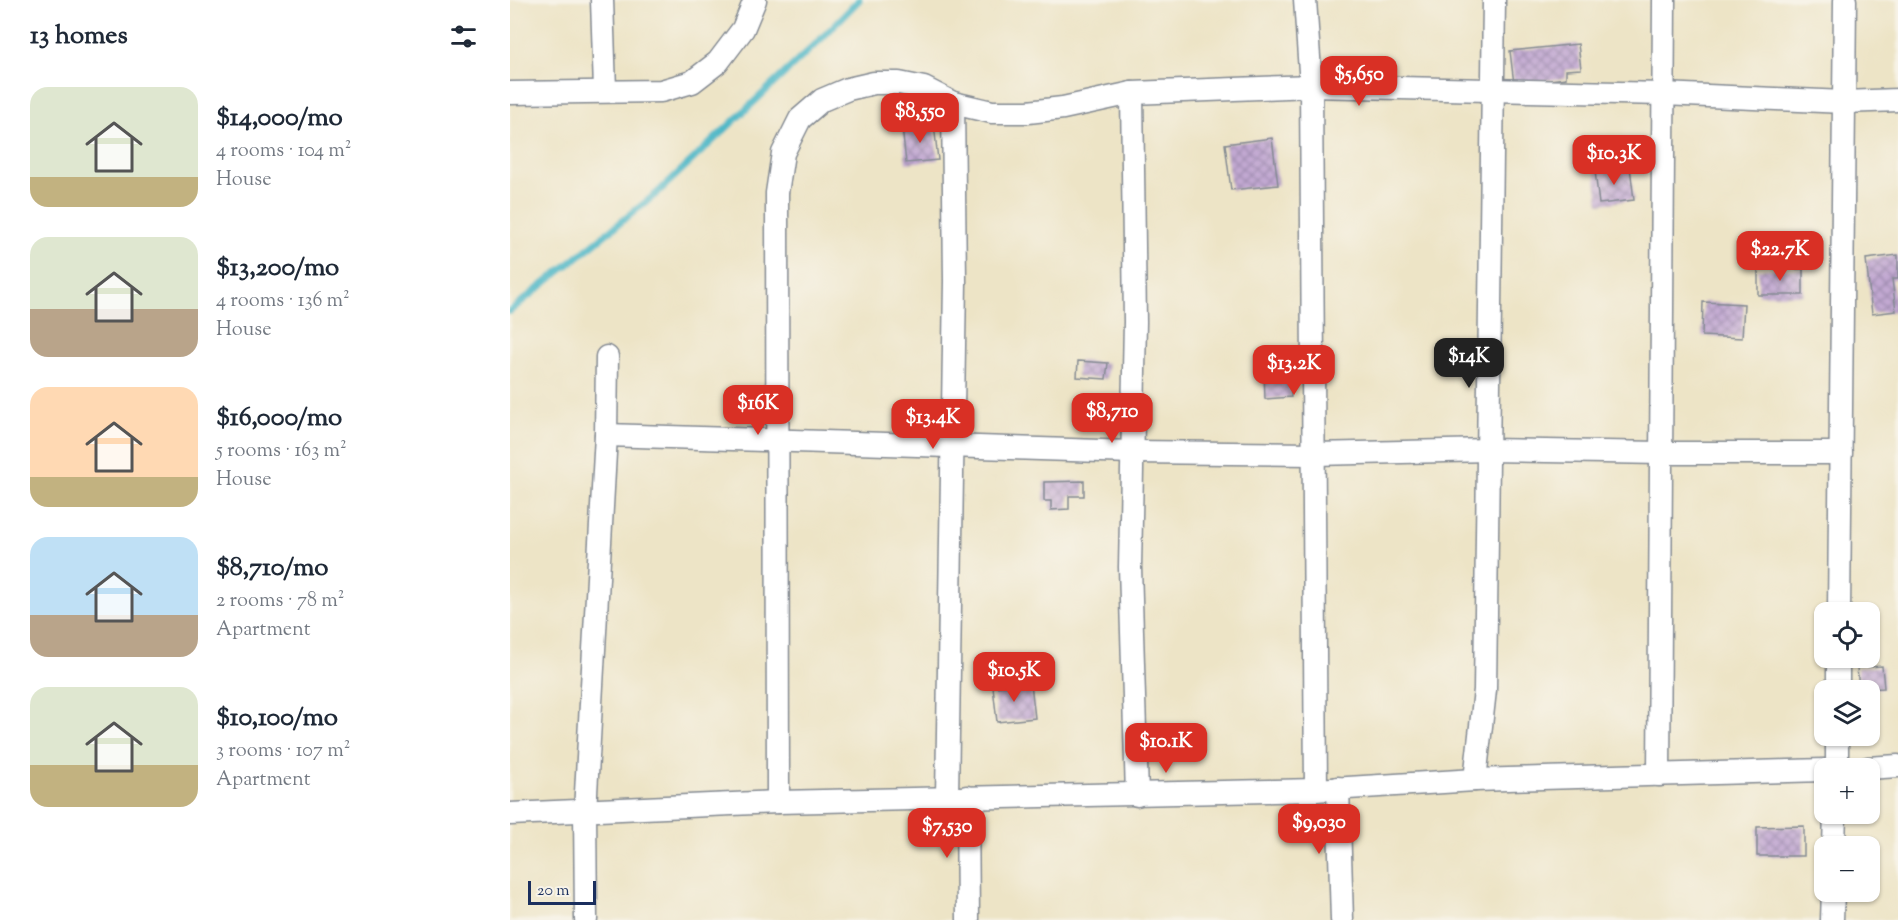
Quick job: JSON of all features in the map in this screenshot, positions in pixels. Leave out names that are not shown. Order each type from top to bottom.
[{"type":"street","points":[[602,0],[605,90]]},
{"type":"street","points":[[510,93],[661,91],[692,82],[718,62],[743,29],[755,0]]},
{"type":"street","points":[[1305,0],[1311,86],[1315,454],[1327,789],[1342,920]]},
{"type":"street","points":[[1475,780],[1485,690],[1494,0]]},
{"type":"street","points":[[1659,775],[1664,0]]},
{"type":"street","points":[[1839,602],[1845,0]]},
{"type":"street","points":[[778,802],[777,193],[783,153],[800,119],[822,100],[848,89],[874,83],[899,83],[924,88],[953,103],[992,112],[1028,112],[1063,108],[1132,93],[1311,86],[1663,94],[1844,102],[1898,100]]},
{"type":"street","points":[[1132,93],[1135,322],[1130,567],[1137,795]]},
{"type":"street","points":[[953,103],[954,447],[949,608],[957,797],[968,920]]},
{"type":"street","points":[[586,920],[585,811],[606,435],[607,357]]},
{"type":"street","points":[[606,435],[1132,452],[1315,454],[1489,450],[1841,453]]},
{"type":"street","points":[[1880,767],[1898,766]]},
{"type":"street","points":[[510,814],[778,802],[1137,795],[1327,789],[1475,780],[1814,770]]},
{"type":"street","points":[[1832,920],[1833,902]]},
{"type":"building","points":[[1578,44],[1581,69],[1566,70],[1566,78],[1514,84],[1510,51]]},
{"type":"building","points":[[934,124],[938,160],[906,163],[902,127]]},
{"type":"building","points":[[1272,138],[1278,185],[1231,190],[1225,144]]},
{"type":"building","points":[[1630,167],[1634,200],[1599,204],[1595,171]]},
{"type":"building","points":[[1898,255],[1898,279],[1892,279],[1896,311],[1872,314],[1866,259]]},
{"type":"building","points":[[1758,269],[1803,269],[1803,295],[1758,295]]},
{"type":"building","points":[[1703,302],[1744,304],[1742,338],[1702,336]]},
{"type":"building","points":[[1078,361],[1108,363],[1106,379],[1077,377]]},
{"type":"building","points":[[1289,370],[1291,397],[1265,399],[1264,371]]},
{"type":"building","points":[[1084,481],[1084,496],[1069,496],[1069,509],[1051,510],[1051,501],[1044,501],[1044,482]]},
{"type":"building","points":[[1882,666],[1884,688],[1880,688],[1880,680],[1858,680],[1857,668],[1880,668]]},
{"type":"building","points":[[1031,684],[1035,718],[997,722],[993,687]]},
{"type":"building","points":[[1804,826],[1804,856],[1757,856],[1757,827]]},
{"type":"waterway","points":[[510,311],[656,194],[821,39],[859,0]]}]
